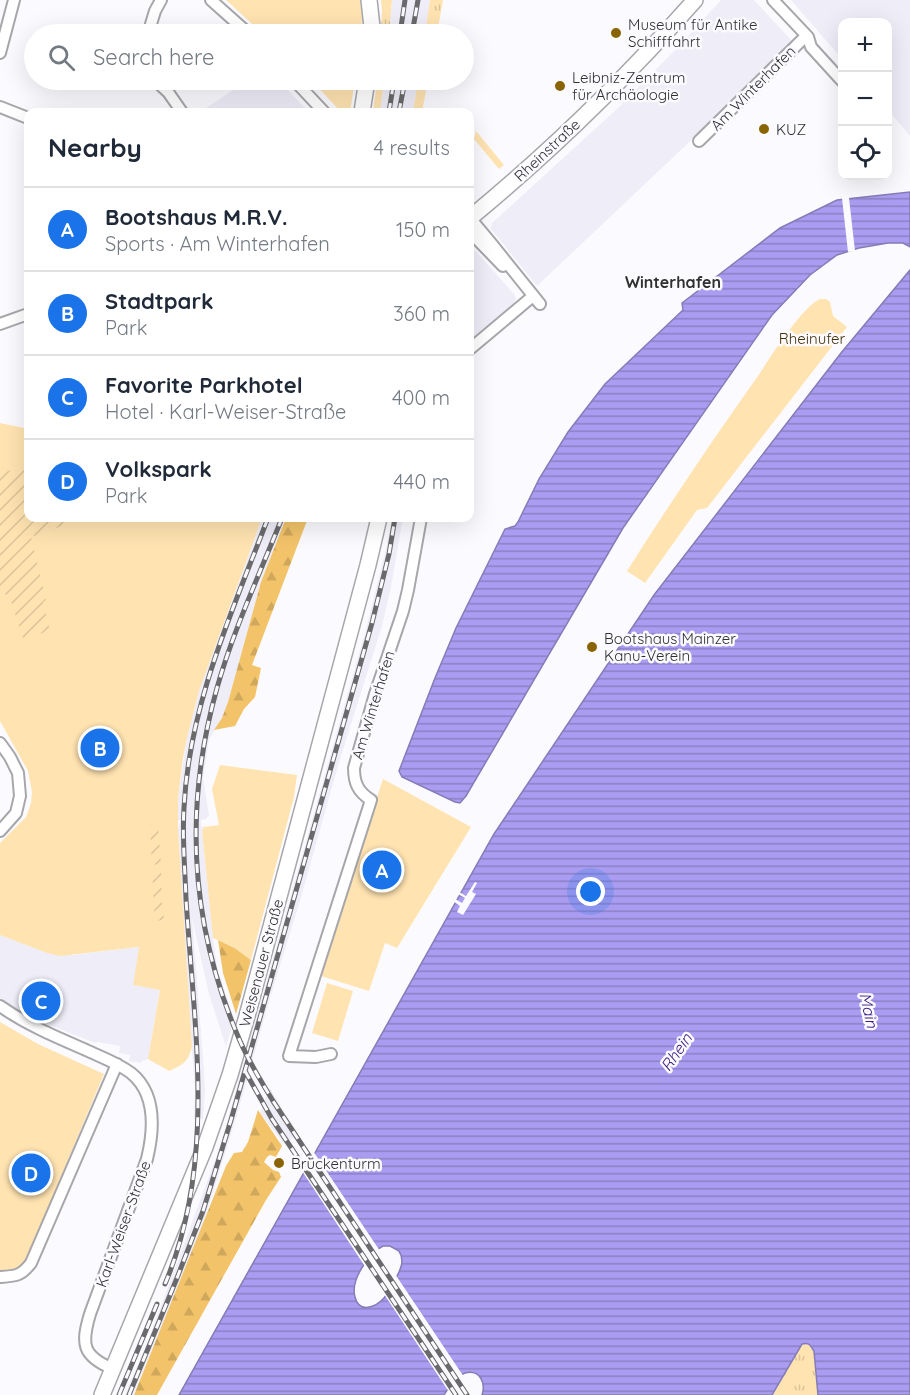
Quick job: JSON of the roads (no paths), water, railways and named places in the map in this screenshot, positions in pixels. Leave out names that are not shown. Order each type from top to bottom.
[{"type":"main road","points":[[369,0],[372,24]]},
{"type":"main road","name":"Rheinstraße","points":[[474,215],[566,134],[645,55],[695,0]]},
{"type":"main road","points":[[363,108],[365,90]]},
{"type":"main road","name":"Weisenauer Straße","points":[[102,1395],[202,1154],[230,1074],[378,522]]},
{"type":"street","points":[[0,53],[14,0]]},
{"type":"street","points":[[151,24],[162,0]]},
{"type":"street","points":[[211,0],[238,24]]},
{"type":"street","points":[[773,0],[806,36],[811,48],[838,76]]},
{"type":"street","name":"Am Winterhafen","points":[[699,141],[806,36]]},
{"type":"street","points":[[166,90],[179,108]]},
{"type":"street","points":[[303,90],[320,108]]},
{"type":"street","points":[[0,108],[24,117]]},
{"type":"street","points":[[474,223],[536,300],[474,346]]},
{"type":"street","points":[[474,236],[525,287]]},
{"type":"street","points":[[0,324],[24,316]]},
{"type":"street","name":"Am Winterhafen","points":[[331,1054],[316,1057],[289,1056],[371,800],[358,790],[354,768],[375,694],[403,611],[420,522]]},
{"type":"street","points":[[0,743],[18,773],[20,796],[16,813],[0,831]]},
{"type":"street","name":"Karl-Weiser-Straße","points":[[0,1006],[38,1029],[117,1064],[131,1073],[141,1084],[149,1102],[152,1112],[150,1147],[84,1336],[86,1348],[90,1354],[113,1369]]},
{"type":"street","points":[[0,1277],[18,1276],[31,1263],[117,1064]]},
{"type":"water","points":[[910,192],[910,247],[903,243],[888,243],[837,255],[810,275],[772,315],[623,528],[460,803],[402,777],[399,771],[435,678],[456,628],[505,529],[515,526],[518,522],[539,479],[568,432],[605,384],[683,310],[682,303],[780,228],[837,200]]},
{"type":"water","points":[[910,270],[910,1395],[818,1395],[814,1351],[806,1343],[802,1344],[772,1395],[482,1395],[481,1378],[470,1372],[459,1377],[444,1395],[179,1395],[494,834],[654,595],[841,353]],"holes":[[[383,1246],[390,1246],[399,1251],[401,1255],[402,1263],[398,1274],[381,1301],[368,1307],[360,1306],[354,1290],[358,1275],[372,1255]]]},
{"type":"railway","points":[[401,24],[405,0]]},
{"type":"railway","points":[[414,24],[418,0]]},
{"type":"railway","points":[[390,108],[392,90]]},
{"type":"railway","points":[[400,108],[403,90]]},
{"type":"railway","points":[[165,1284],[181,1237],[191,1190],[197,1142],[197,1045],[183,842],[188,770],[194,732],[214,660],[266,522]]},
{"type":"railway","points":[[280,522],[231,645],[206,733],[199,778],[196,823],[197,867],[202,911],[211,954],[223,998],[240,1041],[260,1079],[467,1395]]},
{"type":"railway","points":[[129,1395],[203,1211],[231,1120],[372,623],[394,522]]},
{"type":"railway","points":[[245,1071],[272,1119],[456,1395]]},
{"type":"railway","points":[[119,1395],[157,1304]]},
{"type":"place","name":"Museum für Antike Schifffahrt","points":[[616,33]]},
{"type":"place","name":"Leibniz-Zentrum für Archäologie","points":[[560,86]]},
{"type":"place","name":"KUZ","points":[[764,129]]},
{"type":"place","name":"Bootshaus Mainzer Kanu-Verein","points":[[592,647]]},
{"type":"place","name":"Stadtpark","points":[[100,748]]},
{"type":"place","name":"Bootshaus M.R.V.","points":[[382,870]]},
{"type":"place","name":"Favorite Parkhotel","points":[[41,1001]]},
{"type":"place","name":"Brückenturm","points":[[279,1163]]},
{"type":"place","name":"Volkspark","points":[[31,1173]]},
{"type":"district","name":"Winterhafen","points":[[673,282]]},
{"type":"park label","name":"Rheinufer","points":[[812,338]]},
{"type":"water label","name":"Main","points":[[869,1010]]},
{"type":"water label","name":"Rhein","points":[[676,1052]]}]
